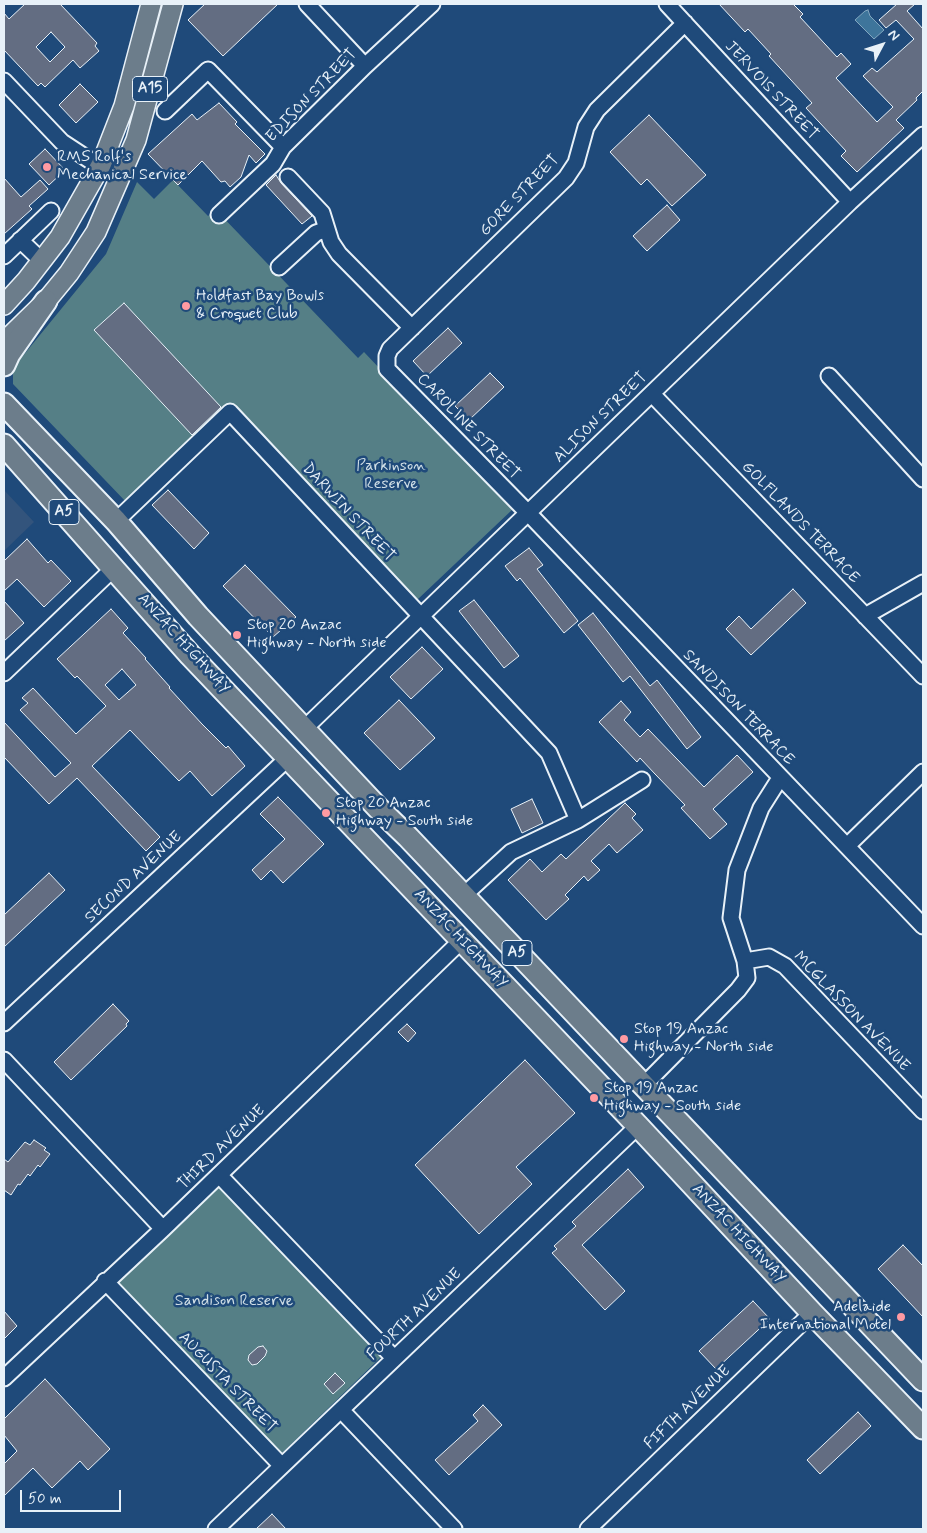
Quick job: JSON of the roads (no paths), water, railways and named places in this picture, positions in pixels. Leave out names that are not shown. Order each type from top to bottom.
[{"type":"highway","points":[[4,365],[9,354],[46,301]]},
{"type":"highway","points":[[4,396],[23,423]]},
{"type":"highway","name":"ANZAC HIGHWAY","points":[[4,404],[116,521],[198,616],[379,809],[408,837],[923,1380]]},
{"type":"highway","name":"ANZAC HIGHWAY","points":[[7,450],[190,655],[923,1428]]},
{"type":"highway","points":[[190,655],[198,652],[205,638],[204,629],[198,616]]},
{"type":"highway","points":[[211,677],[211,666],[216,657],[223,649],[230,650]]},
{"type":"highway","points":[[367,841],[380,833],[383,827],[379,809]]},
{"type":"highway","points":[[386,861],[387,852],[394,843],[401,837],[408,837]]},
{"type":"highway","points":[[713,1207],[726,1201],[729,1193],[722,1170]]},
{"type":"highway","points":[[731,1226],[734,1214],[740,1207],[754,1201]]},
{"type":"main road","name":"A15","points":[[4,305],[26,281],[60,237],[101,165],[124,106],[151,4]]},
{"type":"main road","name":"A15","points":[[4,342],[46,301],[69,273],[96,232],[136,140],[173,4]]},
{"type":"street","points":[[307,4],[365,66]]},
{"type":"street","name":"EDISON STREET","points":[[218,215],[273,164],[283,147],[365,66],[432,4]]},
{"type":"street","name":"JERVOIS STREET","points":[[667,4],[850,202]]},
{"type":"street","name":"GORE STREET","points":[[386,363],[390,349],[566,178],[576,163],[586,127],[597,110],[685,23]]},
{"type":"street","points":[[164,111],[208,70],[283,147]]},
{"type":"street","points":[[4,81],[62,142],[91,161],[123,172]]},
{"type":"street","name":"ALISON STREET","points":[[304,728],[850,202],[923,135]]},
{"type":"street","points":[[288,177],[322,213],[331,242],[339,254],[412,328]]},
{"type":"street","points":[[4,256],[52,211]]},
{"type":"street","points":[[279,267],[316,233],[327,229]]},
{"type":"street","points":[[20,240],[42,261]]},
{"type":"street","name":"CAROLINE STREET","points":[[386,363],[387,369],[528,513]]},
{"type":"street","points":[[829,376],[923,479]]},
{"type":"street","name":"GOLFLANDS TERRACE","points":[[652,394],[923,676]]},
{"type":"street","name":"DARWIN STREET","points":[[116,521],[230,412],[549,753],[578,820]]},
{"type":"street","name":"SANDISON TERRACE","points":[[528,513],[923,926]]},
{"type":"street","points":[[4,673],[114,568]]},
{"type":"street","points":[[865,616],[923,583]]},
{"type":"street","name":"SECOND AVENUE","points":[[4,1023],[288,758]]},
{"type":"street","points":[[847,846],[923,772]]},
{"type":"street","points":[[643,1086],[738,990],[747,978],[745,961],[731,918],[737,870],[761,808],[780,778]]},
{"type":"street","points":[[463,896],[511,852],[578,820],[642,780]]},
{"type":"street","name":"THIRD AVENUE","points":[[4,1378],[163,1229],[462,940]]},
{"type":"street","name":"MCGLASSON AVENUE","points":[[745,961],[769,957],[785,966],[923,1111]]},
{"type":"street","points":[[4,1060],[163,1229]]},
{"type":"street","name":"FOURTH AVENUE","points":[[216,1529],[638,1126]]},
{"type":"street","points":[[219,1175],[394,1358]]},
{"type":"street","name":"AUGUSTA STREET","points":[[105,1282],[282,1466]]},
{"type":"street","name":"FIFTH AVENUE","points":[[588,1529],[812,1313]]},
{"type":"street","points":[[341,1410],[454,1529]]},
{"type":"place","name":"RMS Rolf's Mechanical Service","points":[[47,167]]},
{"type":"place","name":"Holdfast Bay Bowls & Croquet Club","points":[[186,306]]},
{"type":"place","name":"Stop 20 Anzac Highway - North side","points":[[237,635]]},
{"type":"place","name":"Stop 20 Anzac Highway - South side","points":[[326,813]]},
{"type":"place","name":"Stop 19 Anzac Highway - North side","points":[[624,1039]]},
{"type":"place","name":"Stop 19 Anzac Highway - South side","points":[[594,1098]]},
{"type":"place","name":"Adelaide International Motel","points":[[901,1317]]},
{"type":"park label","name":"Parkinson Reserve","points":[[391,476]]},
{"type":"park label","name":"Sandison Reserve","points":[[234,1302]]}]
